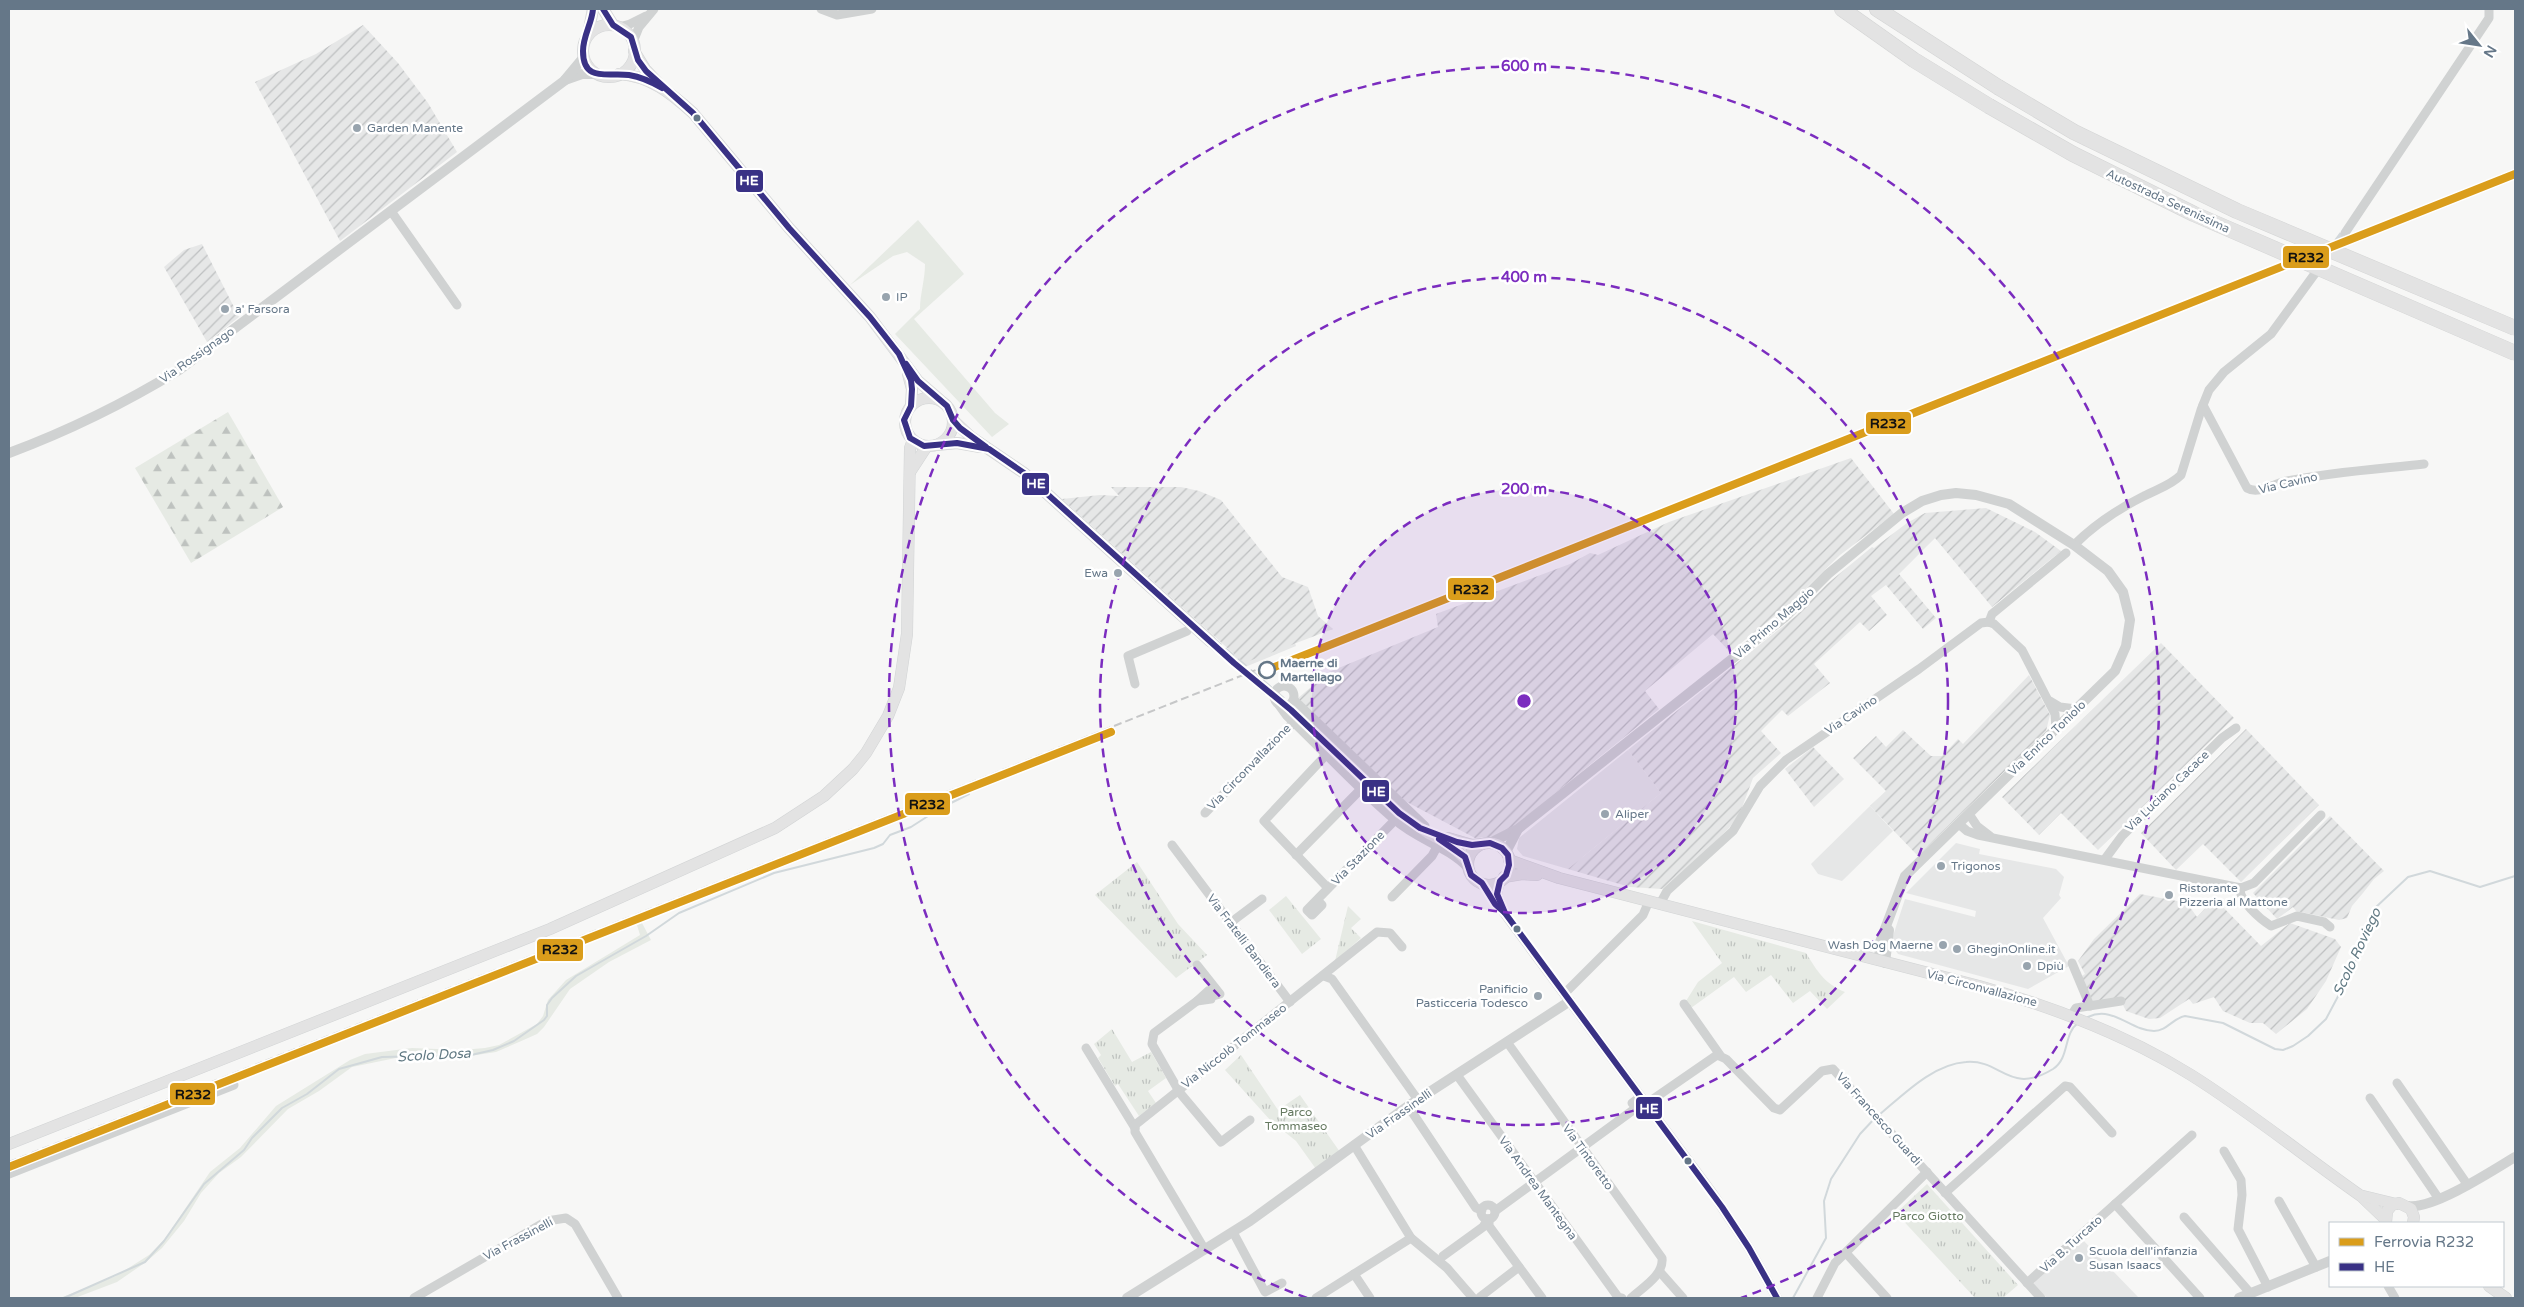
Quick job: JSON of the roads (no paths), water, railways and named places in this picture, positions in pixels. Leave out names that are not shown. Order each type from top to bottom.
[{"type":"highway","name":"Autostrada Serenissima","points":[[1842,9],[1914,60],[2073,154],[2194,214],[2515,353]]},
{"type":"highway","name":"Autostrada Serenissima","points":[[1877,9],[1998,87],[2074,132],[2237,211],[2515,328]]},
{"type":"main road","points":[[594,9],[588,35],[583,46],[587,66],[598,74],[608,77],[619,74],[630,65],[634,46]]},
{"type":"main road","points":[[603,9],[616,26],[627,33],[645,69],[662,88],[693,113],[783,221],[870,317],[918,381],[949,409],[953,420],[965,433],[1024,473],[1210,641]]},
{"type":"main road","points":[[588,35],[597,28],[616,26]]},
{"type":"main road","points":[[619,74],[636,77],[662,88]]},
{"type":"main road","points":[[899,354],[911,380],[910,406],[904,424],[913,440],[932,446],[957,443],[989,450]]},
{"type":"main road","points":[[910,406],[924,398],[940,400]]},
{"type":"main road","points":[[910,472],[932,446],[949,436],[953,420]]},
{"type":"main road","points":[[9,1144],[550,929],[775,828],[824,796],[853,769],[866,753],[888,716],[899,688],[907,634],[910,448],[913,440]]},
{"type":"main road","name":"Via Circonvallazione","points":[[1292,705],[1399,813],[1450,845],[1468,865]]},
{"type":"main road","name":"Via Circonvallazione","points":[[1425,830],[1458,842],[1486,843]]},
{"type":"main road","points":[[1486,843],[1500,846],[1508,856],[1509,868],[1502,879],[1493,884],[1482,883],[1473,877],[1468,865],[1473,850],[1486,843]]},
{"type":"main road","name":"Via Circonvallazione","points":[[1508,856],[1559,878]]},
{"type":"main road","name":"Via Circonvallazione","points":[[1502,879],[1530,874],[1559,878],[2032,1001],[2091,1024],[2158,1056],[2191,1075],[2361,1196],[2385,1222]]},
{"type":"main road","name":"Via Circonvallazione","points":[[2361,1196],[2402,1205]]},
{"type":"main road","points":[[2385,1222],[2387,1211],[2402,1205],[2413,1213],[2413,1222]]},
{"type":"main road","points":[[2490,1287],[2506,1298]]},
{"type":"street","points":[[822,9],[837,14],[872,9]]},
{"type":"street","points":[[2345,233],[2490,18],[2489,9]]},
{"type":"street","points":[[616,26],[636,22],[652,11]]},
{"type":"street","points":[[634,46],[652,11]]},
{"type":"street","name":"Via Rossignago","points":[[9,453],[60,433],[171,375],[564,81],[584,57]]},
{"type":"street","name":"Via Rossignago","points":[[564,81],[582,74],[598,74]]},
{"type":"street","points":[[392,211],[457,305]]},
{"type":"street","name":"Via Cavino","points":[[1567,997],[1667,891],[1733,831],[1760,786],[1786,760],[1918,670],[1981,623],[1989,622],[1992,614],[2101,522],[2144,496],[2174,482],[2181,475],[2209,390],[2224,372],[2271,334],[2328,257]]},
{"type":"street","name":"Via Cavino","points":[[2203,405],[2247,488],[2251,490],[2257,491],[2284,481],[2328,474],[2424,464]]},
{"type":"street","name":"Via Primo Maggio","points":[[1486,843],[1518,829],[1785,617],[1828,574],[1902,513],[1922,501],[1956,493],[1992,498],[2008,504],[2070,549]]},
{"type":"street","name":"Via Enrico Toniolo","points":[[1864,957],[1880,942],[1905,876],[2115,670],[2126,646],[2130,620],[2128,606],[2116,581],[2099,562],[2070,549]]},
{"type":"street","points":[[1989,622],[1994,624],[2022,650],[2050,701],[2055,714],[2056,729]]},
{"type":"street","points":[[1135,684],[1128,656],[1187,631]]},
{"type":"street","points":[[1281,687],[1292,690],[1292,705],[1280,705],[1274,697],[1276,691],[1281,687]]},
{"type":"street","points":[[2050,701],[2060,707],[2076,709]]},
{"type":"street","name":"Via Circonvallazione","points":[[1280,705],[1294,722],[1395,820]]},
{"type":"street","name":"Via Circonvallazione","points":[[1205,813],[1294,722]]},
{"type":"street","name":"Via Luciano Cacace","points":[[2105,860],[2122,836],[2222,738],[2236,728]]},
{"type":"street","points":[[1327,754],[1264,821],[1328,888]]},
{"type":"street","points":[[1296,855],[1362,788]]},
{"type":"street","points":[[1969,814],[1981,830],[1992,837]]},
{"type":"street","points":[[1959,824],[1972,833],[2240,888],[2254,883],[2321,815]]},
{"type":"street","name":"Via Stazione","points":[[1317,900],[1395,820],[1418,836],[1451,852],[1468,865]]},
{"type":"street","name":"Via Primo Maggio","points":[[1508,856],[1510,840],[1518,829]]},
{"type":"street","name":"Via Fratelli Bandiera","points":[[1172,845],[1290,1002]]},
{"type":"street","points":[[1392,897],[1432,856],[1438,845]]},
{"type":"street","points":[[1502,879],[1497,894],[1505,913]]},
{"type":"street","points":[[1482,883],[1495,904],[1505,913],[1643,1104],[1722,1207],[1749,1248],[1777,1298]]},
{"type":"street","points":[[2240,888],[2240,893],[2245,901],[2270,926],[2297,916],[2324,922],[2330,927]]},
{"type":"street","points":[[1230,923],[1262,899]]},
{"type":"street","name":"Via Enrico Toniolo","points":[[1882,962],[1889,922]]},
{"type":"street","points":[[1290,1002],[1377,932],[1390,933],[1402,947]]},
{"type":"street","name":"Via Enrico Toniolo","points":[[1880,942],[1882,962]]},
{"type":"street","points":[[2072,963],[2090,1006]]},
{"type":"street","name":"Via Niccolò Tommaseo","points":[[1197,965],[1220,994],[1213,996],[1210,992],[1206,992],[1152,1036],[1152,1044],[1179,1090],[1220,1142],[1250,1120]]},
{"type":"street","points":[[1324,976],[1332,979],[1418,1100]]},
{"type":"street","name":"Via Frassinelli","points":[[1127,1298],[1233,1232],[1408,1106],[1507,1042],[1567,997]]},
{"type":"street","points":[[2072,1017],[2076,1008],[2121,1001]]},
{"type":"street","name":"Via Niccolò Tommaseo","points":[[1134,1128],[1138,1122],[1290,1002]]},
{"type":"street","name":"Via Francesco Guardi","points":[[1684,1004],[1720,1055],[1774,1108],[1780,1110],[1822,1071],[1830,1069],[1838,1073],[2041,1298]]},
{"type":"street","name":"Via Tintoretto","points":[[1507,1042],[1581,1148],[1662,1258],[1663,1265],[1660,1272]]},
{"type":"street","points":[[1086,1048],[1205,1250]]},
{"type":"street","points":[[1443,1256],[1483,1227],[1488,1219],[1493,1217],[1495,1211],[1581,1148],[1713,1056],[1720,1055]]},
{"type":"street","name":"Via Andrea Mantegna","points":[[1457,1075],[1618,1297],[1622,1298]]},
{"type":"street","points":[[2397,1083],[2467,1184]]},
{"type":"street","points":[[9,1174],[234,1085]]},
{"type":"street","points":[[1945,1193],[2065,1086],[2070,1087],[2112,1133]]},
{"type":"street","points":[[2370,1098],[2437,1200]]},
{"type":"street","points":[[1408,1106],[1476,1208],[1482,1210],[1489,1206],[1495,1211]]},
{"type":"street","name":"Via B. Turcato","points":[[2027,1283],[2192,1135]]},
{"type":"street","points":[[1354,1145],[1411,1238],[1447,1268],[1476,1297],[1519,1267]]},
{"type":"street","points":[[2224,1151],[2241,1180],[2242,1195],[2238,1229],[2268,1287]]},
{"type":"street","points":[[2402,1205],[2419,1207],[2437,1200],[2515,1158]]},
{"type":"street","points":[[1817,1298],[1835,1263],[1927,1172]]},
{"type":"street","points":[[2413,1222],[2437,1200]]},
{"type":"street","points":[[2279,1201],[2316,1267]]},
{"type":"street","points":[[2115,1204],[2200,1298]]},
{"type":"street","points":[[1482,1210],[1483,1216],[1488,1219]]},
{"type":"street","points":[[2184,1217],[2251,1294]]},
{"type":"street","name":"Via Frassinelli","points":[[414,1298],[547,1221],[566,1218],[575,1224],[618,1298]]},
{"type":"street","points":[[1488,1219],[1488,1226],[1542,1298]]},
{"type":"street","points":[[1233,1232],[1265,1292],[1282,1282]]},
{"type":"street","points":[[1316,1298],[1411,1238]]},
{"type":"street","points":[[1846,1252],[1887,1298]]},
{"type":"street","points":[[2239,1298],[2329,1261]]},
{"type":"street","points":[[1631,1298],[1660,1272],[1683,1298]]},
{"type":"street","points":[[1354,1274],[1370,1298]]},
{"type":"street","points":[[2389,1287],[2395,1298]]},
{"type":"waterway","name":"Scolo Dosa","points":[[64,1298],[145,1262],[164,1241],[204,1184],[244,1150],[252,1138],[282,1108],[307,1094],[339,1069],[382,1057],[471,1055],[493,1050],[514,1041],[544,1020],[547,1016],[547,1005],[552,998],[576,976],[646,936],[679,913],[774,873],[874,848],[883,844],[890,835],[911,827],[939,809],[969,794]]},
{"type":"waterway","name":"Scolo Roviego","points":[[2088,1017],[2106,1014],[2146,1030],[2154,1031],[2163,1029],[2185,1016],[2223,1023],[2275,1049],[2283,1050],[2308,1036],[2326,1019],[2352,970],[2375,908],[2408,877],[2430,871],[2480,887],[2515,876]]},
{"type":"waterway","name":"Scolo Roviego","points":[[1879,1115],[1930,1074],[1954,1064],[1978,1063],[2016,1078],[2026,1079],[2038,1076],[2053,1069],[2062,1059],[2070,1033],[2078,1023]]},
{"type":"waterway","name":"Scolo Roviego","points":[[1793,1298],[1826,1238],[1824,1201],[1831,1179],[1860,1134],[1875,1118]]},
{"type":"tunnel","points":[[2330,253],[2345,233]]},
{"type":"tunnel","points":[[1210,641],[1291,710]]},
{"type":"railway","points":[[9,1162],[1261,668]]},
{"type":"rail line","name":"R232","points":[[1262,672],[2515,174]]},
{"type":"rail line","name":"R232","points":[[9,1167],[1111,732]]},
{"type":"place","name":"Garden Manente","points":[[357,128]]},
{"type":"place","name":"IP","points":[[886,297]]},
{"type":"place","name":"a' Farsora","points":[[225,309]]},
{"type":"place","name":"Ewa","points":[[1118,573]]},
{"type":"place","name":"Maerne di Martellago","points":[[1267,670]]},
{"type":"place","name":"Aliper","points":[[1605,814]]},
{"type":"place","name":"Trigonos","points":[[1941,866]]},
{"type":"place","name":"Ristorante Pizzeria al Mattone","points":[[2169,895]]},
{"type":"place","name":"Wash Dog Maerne","points":[[1943,945]]},
{"type":"place","name":"GheginOnline.it","points":[[1957,949]]},
{"type":"place","name":"Dpiù","points":[[2027,966]]},
{"type":"place","name":"Panificio Pasticceria Todesco","points":[[1538,996]]},
{"type":"place","name":"Scuola dell'infanzia Susan Isaacs","points":[[2079,1258]]},
{"type":"park label","name":"Parco Tommaseo","points":[[1296,1119]]},
{"type":"park label","name":"Parco Giotto","points":[[1928,1216]]}]
